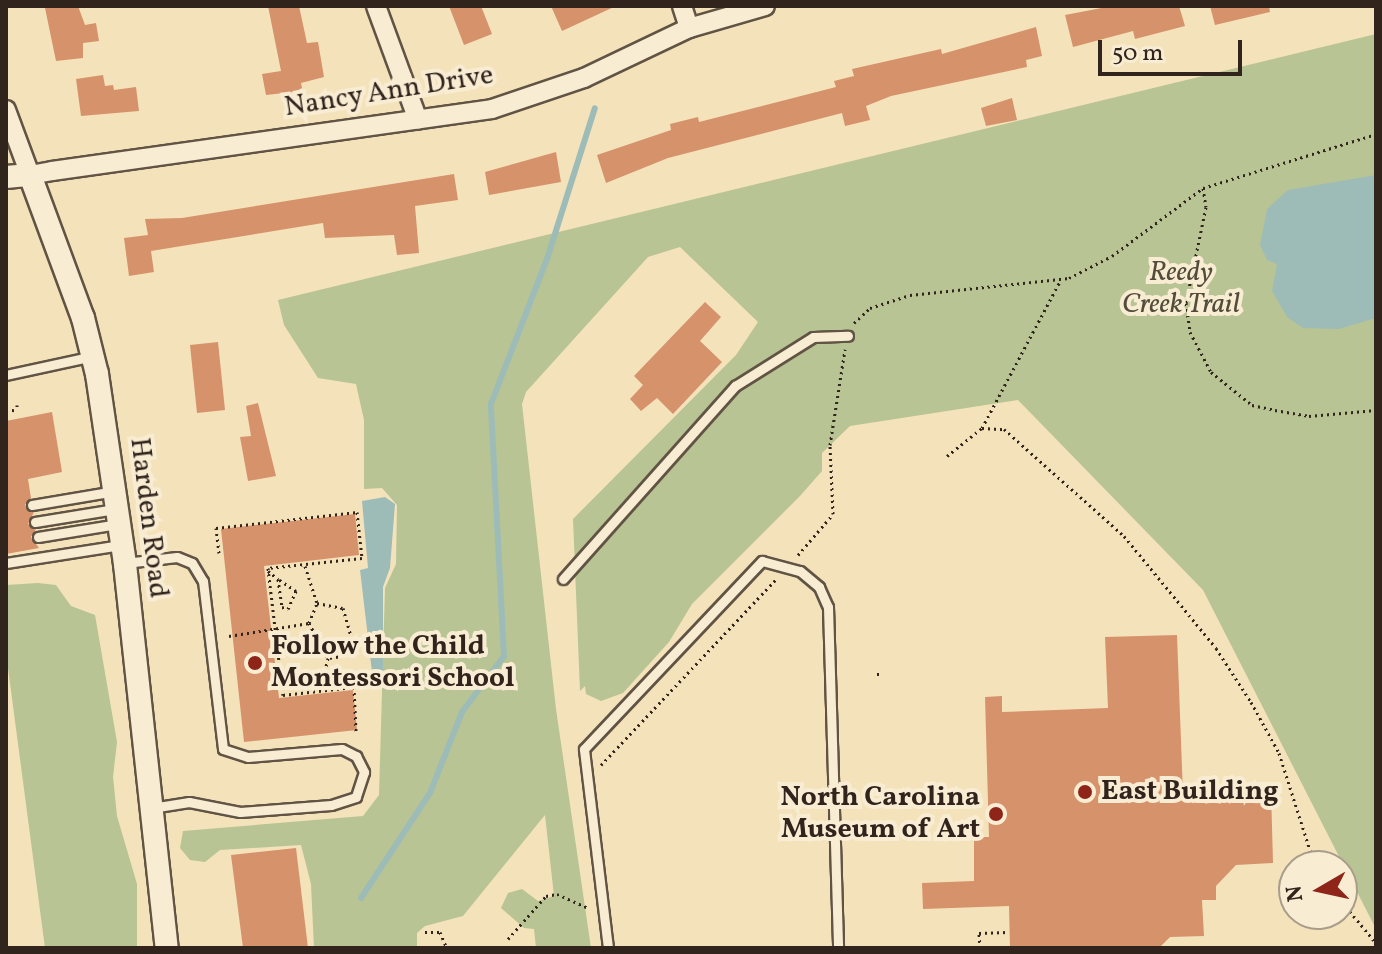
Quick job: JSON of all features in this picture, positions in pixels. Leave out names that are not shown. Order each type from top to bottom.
[{"type":"street","points":[[376,6],[418,120]]},
{"type":"street","points":[[682,6],[689,28]]},
{"type":"street","name":"Nancy Ann Drive","points":[[6,177],[418,120],[521,100],[584,78],[689,28],[765,6]]},
{"type":"street","name":"Harden Road","points":[[6,110],[93,356],[120,526],[167,948]]},
{"type":"lane","points":[[563,579],[735,386],[813,337],[848,336]]},
{"type":"lane","points":[[6,375],[93,356]]},
{"type":"lane","points":[[32,505],[120,526],[192,563],[203,581],[223,749],[248,757],[342,749],[356,756],[364,772],[356,797],[331,805],[240,812],[189,802],[151,808]]},
{"type":"lane","points":[[35,522],[120,526]]},
{"type":"lane","points":[[38,537],[120,526]]},
{"type":"lane","points":[[6,563],[120,526]]},
{"type":"lane","points":[[608,948],[584,749],[762,561],[800,571],[819,587],[830,618],[838,948]]},
{"type":"path","points":[[797,556],[833,514],[830,445],[848,336],[860,315],[889,300],[1060,281],[1112,256],[1203,188],[1376,134]]},
{"type":"path","points":[[1203,188],[1206,207],[1186,303],[1190,332],[1211,372],[1252,405],[1309,416],[1376,410]]},
{"type":"path","points":[[947,456],[982,428],[1060,281]]},
{"type":"path","points":[[6,409],[17,408]]},
{"type":"path","points":[[982,428],[1004,429],[1024,442],[1124,536],[1207,636],[1279,753],[1310,850]]},
{"type":"path","points":[[219,553],[216,528],[357,512],[362,558],[268,571]]},
{"type":"path","points":[[305,564],[317,603],[309,623]]},
{"type":"path","points":[[268,571],[296,591],[288,609],[282,607],[278,579]]},
{"type":"path","points":[[268,571],[283,695],[354,687],[356,731]]},
{"type":"path","points":[[588,779],[778,578]]},
{"type":"path","points":[[317,603],[343,608],[357,649],[353,657],[328,658]]},
{"type":"path","points":[[229,636],[275,631],[309,623]]},
{"type":"path","points":[[309,623],[328,658],[319,691]]},
{"type":"path","points":[[508,939],[546,896],[557,894],[584,908],[603,906]]},
{"type":"path","points":[[1358,921],[1376,943]]},
{"type":"path","points":[[425,932],[440,932],[446,946]]},
{"type":"path","points":[[980,948],[979,933],[1008,932]]},
{"type":"green space","name":"Reedy Creek Trail","points":[[1376,34],[1376,929],[1358,894],[1358,850],[1336,850],[1203,590],[1018,400],[850,426],[822,453],[822,471],[692,604],[669,642],[623,693],[601,701],[586,694],[585,686],[580,691],[573,519],[736,355],[758,322],[680,247],[648,257],[526,392],[522,404],[556,709],[591,948],[536,948],[534,929],[524,928],[501,908],[508,893],[522,889],[538,901],[554,896],[545,815],[463,916],[425,926],[417,933],[417,948],[314,948],[311,884],[301,845],[220,850],[205,862],[190,860],[180,848],[183,831],[363,816],[379,795],[385,588],[396,564],[397,505],[382,488],[364,489],[364,420],[356,384],[318,378],[284,325],[278,300]]},
{"type":"green space","points":[[6,585],[56,585],[71,606],[95,615],[117,742],[113,777],[117,816],[137,884],[137,948],[45,948],[6,653]]},
{"type":"water","points":[[1376,175],[1376,318],[1339,329],[1303,328],[1287,317],[1272,291],[1277,264],[1267,260],[1260,245],[1267,209],[1288,190]]},
{"type":"water","points":[[385,497],[395,504],[390,568],[383,587],[383,683],[372,672],[360,570],[368,568],[362,501]]},
{"type":"building","points":[[78,6],[85,25],[96,23],[99,41],[83,43],[83,58],[56,61],[45,8]]},
{"type":"building","points":[[268,6],[299,6],[307,43],[318,42],[324,77],[301,83],[302,88],[294,92],[266,95],[262,74],[281,71]]},
{"type":"building","points":[[449,6],[481,6],[492,34],[464,45]]},
{"type":"building","points":[[551,6],[616,6],[562,31]]},
{"type":"building","points":[[1112,6],[1179,6],[1185,26],[1135,39],[1133,31],[1073,47],[1065,15]]},
{"type":"building","points":[[1210,6],[1269,6],[1270,12],[1215,25]]},
{"type":"building","points":[[1036,27],[1042,56],[1026,60],[1027,67],[891,96],[866,106],[870,120],[845,126],[842,113],[668,158],[606,183],[597,155],[671,130],[670,124],[698,117],[699,122],[836,87],[834,81],[854,76],[852,69],[941,49],[942,54]]},
{"type":"building","points":[[103,75],[105,86],[113,85],[114,90],[136,87],[139,111],[81,116],[76,79]]},
{"type":"building","points":[[1012,98],[1017,120],[986,126],[981,108]]},
{"type":"building","points":[[556,152],[561,182],[489,195],[485,172]]},
{"type":"building","points":[[454,174],[458,200],[415,206],[419,253],[397,255],[394,235],[325,238],[323,223],[151,251],[154,272],[129,276],[124,238],[148,235],[145,219],[182,218]]},
{"type":"building","points":[[705,302],[721,317],[700,341],[722,362],[673,414],[657,398],[641,411],[630,399],[643,385],[634,376]]},
{"type":"building","points":[[218,342],[225,410],[197,413],[190,345]]},
{"type":"building","points":[[258,403],[276,476],[248,481],[240,437],[251,436],[246,406]]},
{"type":"building","points":[[52,412],[62,472],[28,479],[31,498],[25,505],[34,512],[28,524],[36,529],[31,537],[39,548],[6,554],[6,421]]},
{"type":"building","points":[[355,514],[359,555],[264,566],[279,698],[353,690],[357,730],[244,742],[221,529]]},
{"type":"building","name":"East Building","points":[[1177,635],[1183,794],[1271,791],[1273,863],[1236,865],[1216,886],[1216,900],[1202,900],[1204,936],[1170,937],[1159,948],[1010,948],[1009,906],[923,909],[922,883],[974,881],[974,837],[989,837],[985,697],[1002,696],[1002,712],[1108,708],[1105,637]]},
{"type":"building","points":[[296,848],[308,948],[243,948],[231,855]]},
{"type":"waterway","points":[[361,898],[430,793],[462,712],[504,656],[491,404],[547,259],[595,108]]},
{"type":"place","name":"Follow the Child Montessori School","points":[[255,663]]},
{"type":"place","name":"East Building","points":[[1085,792]]},
{"type":"place","name":"North Carolina Museum of Art","points":[[996,814]]}]
